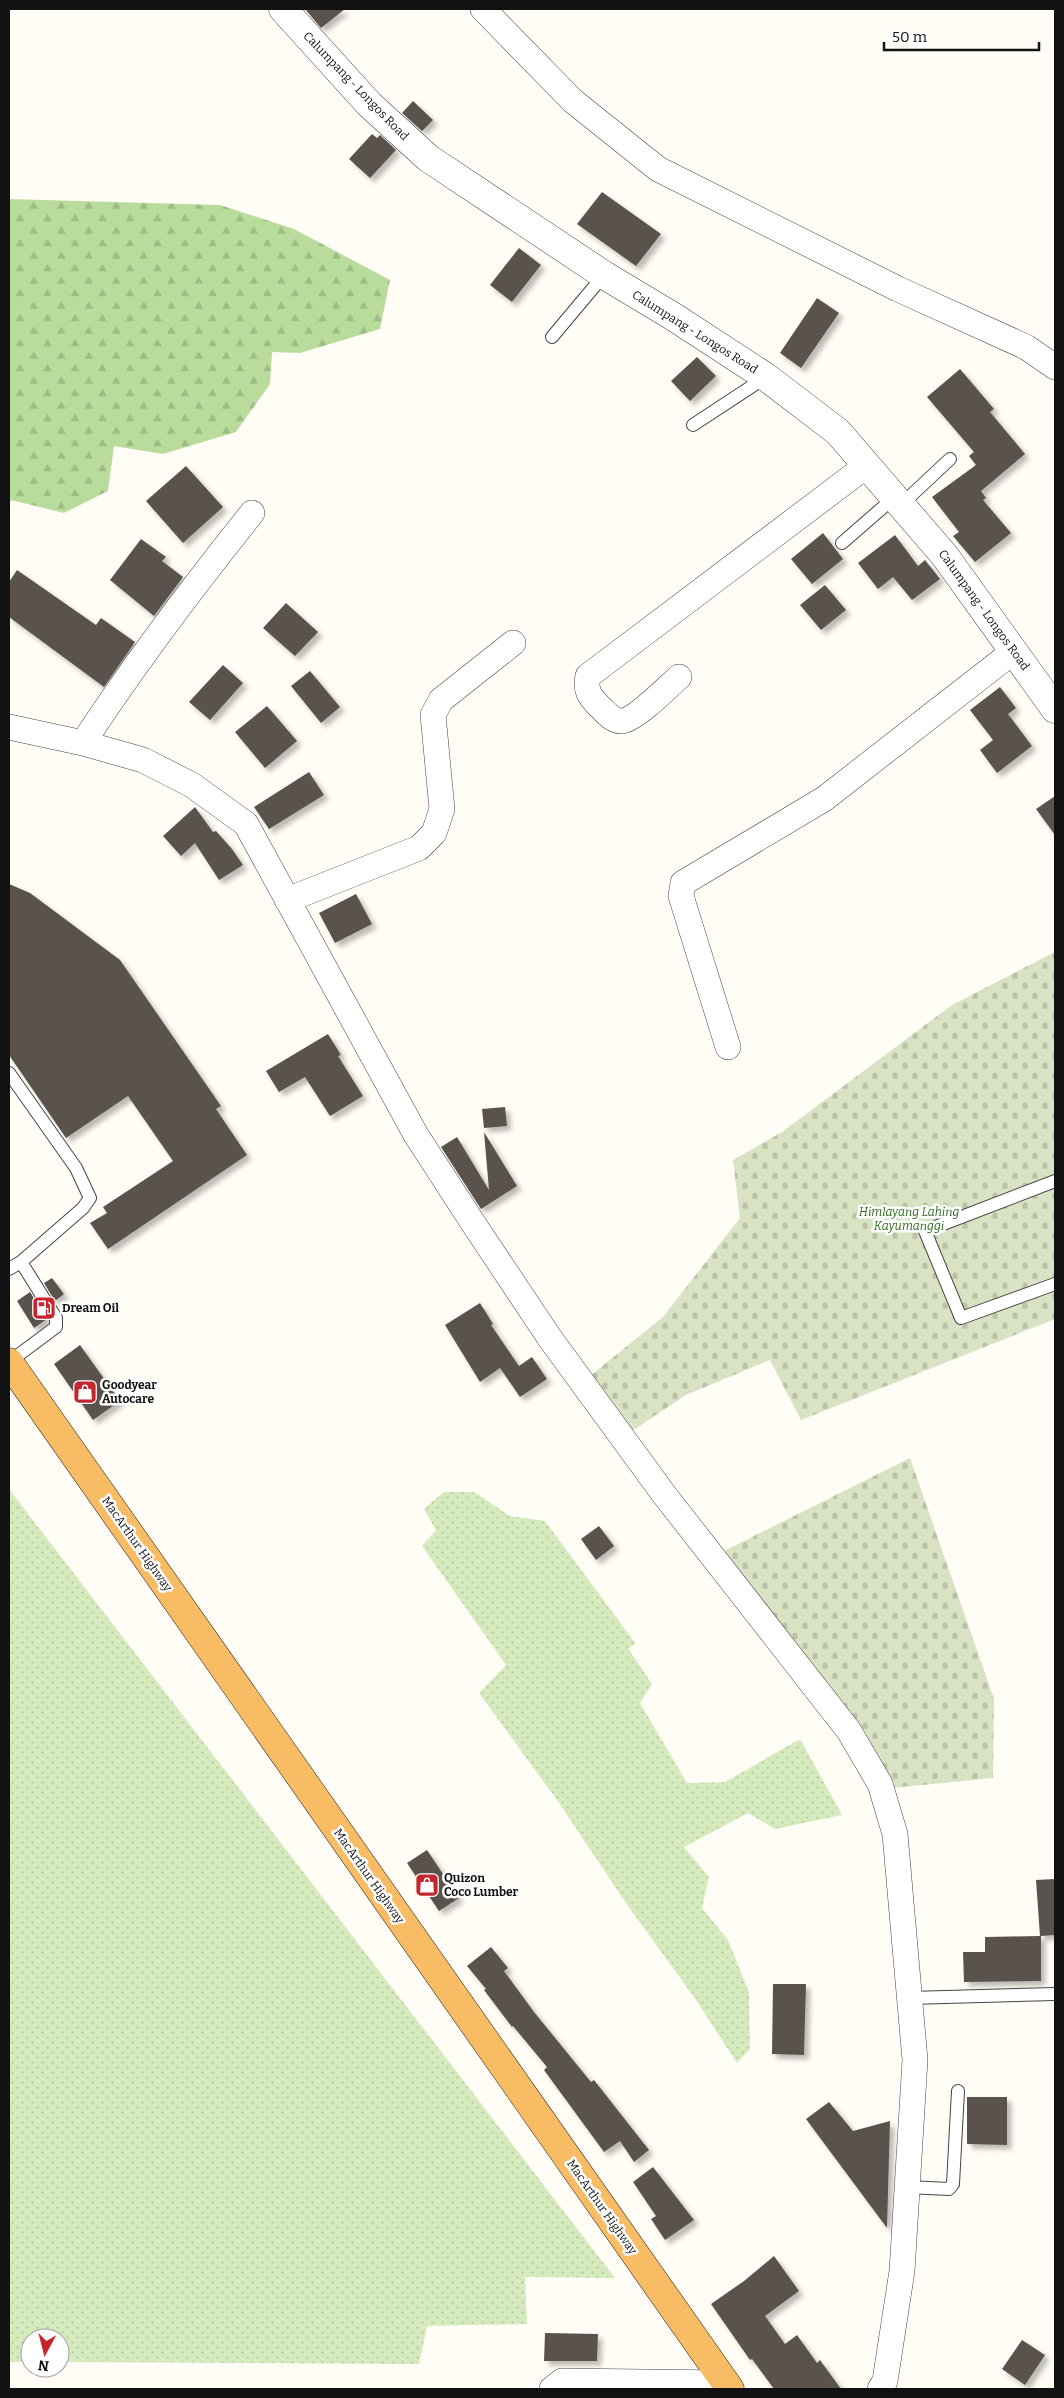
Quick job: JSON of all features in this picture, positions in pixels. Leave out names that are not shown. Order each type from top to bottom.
[{"type":"highway","name":"MacArthur Highway","points":[[9,1362],[728,2386]]},
{"type":"street","name":"Calumpang - Longos Road","points":[[282,9],[369,104],[428,158],[604,275],[674,317],[766,377],[838,432],[866,466],[899,500],[945,556],[1055,709]]},
{"type":"street","points":[[483,9],[574,101],[658,169],[830,256],[1026,348],[1055,367]]},
{"type":"street","points":[[679,677],[631,718],[621,721],[611,717],[589,696],[586,686],[588,676],[866,466]]},
{"type":"street","points":[[83,743],[117,690],[187,595],[252,513]]},
{"type":"street","points":[[287,900],[419,848],[434,833],[442,809],[433,715],[441,700],[513,644]]},
{"type":"street","points":[[728,1047],[681,896],[683,883],[824,800],[1014,651]]},
{"type":"street","points":[[9,727],[83,743],[143,760],[192,785],[246,824],[416,1135],[544,1329],[663,1493],[849,1731],[880,1784],[895,1834],[915,2060],[902,2271],[885,2386]]},
{"type":"street","points":[[552,2389],[562,2381],[728,2386]]},
{"type":"lane","points":[[552,337],[604,275]]},
{"type":"lane","points":[[693,425],[766,377]]},
{"type":"lane","points":[[842,543],[950,459]]},
{"type":"lane","points":[[9,1072],[76,1168],[90,1198],[83,1208],[21,1262],[9,1269]]},
{"type":"lane","points":[[1055,1181],[925,1231],[960,1318],[1055,1284]]},
{"type":"lane","points":[[9,1362],[56,1327],[57,1323],[56,1318],[21,1262]]},
{"type":"lane","points":[[909,1998],[1055,1994]]},
{"type":"lane","points":[[907,2186],[949,2189],[953,2184],[958,2091]]},
{"type":"green space","points":[[9,199],[220,205],[294,229],[390,280],[380,329],[300,353],[272,352],[270,384],[236,432],[163,454],[114,446],[108,491],[64,513],[11,500],[9,505]]},
{"type":"green space","name":"Himlayang Lahing Kayumanggi","points":[[1055,952],[1055,1319],[801,1420],[770,1360],[686,1395],[629,1433],[590,1376],[663,1317],[740,1218],[733,1160],[782,1132],[952,1005]]},
{"type":"green space","points":[[910,1458],[994,1699],[993,1778],[892,1788],[718,1554]]},
{"type":"green space","points":[[9,1489],[615,2278],[525,2277],[527,2324],[427,2326],[419,2364],[70,2362],[70,2328],[20,2328],[20,2362],[9,2362]]},
{"type":"green space","points":[[444,1492],[474,1492],[510,1516],[545,1521],[636,1644],[628,1648],[652,1684],[640,1703],[687,1783],[725,1782],[800,1739],[842,1815],[775,1829],[748,1813],[684,1847],[709,1877],[702,1908],[728,1940],[749,1992],[750,2049],[737,2063],[696,2000],[626,1903],[557,1800],[479,1693],[506,1665],[422,1546],[436,1530],[424,1509]]},
{"type":"building","points":[[305,9],[345,9],[321,28]]},
{"type":"building","points":[[413,101],[433,120],[422,131],[402,113]]},
{"type":"building","points":[[372,134],[377,138],[380,135],[396,150],[370,178],[349,159]]},
{"type":"building","points":[[602,192],[661,234],[636,266],[577,224]]},
{"type":"building","points":[[519,248],[541,265],[512,302],[490,285]]},
{"type":"building","points":[[817,298],[839,313],[801,368],[780,353]]},
{"type":"building","points":[[697,357],[716,376],[690,401],[671,381]]},
{"type":"building","points":[[960,369],[994,409],[990,412],[1025,454],[981,491],[986,498],[983,500],[1011,533],[975,562],[953,536],[959,532],[932,497],[976,465],[969,456],[974,452],[927,397]]},
{"type":"building","points":[[186,466],[223,507],[183,543],[146,501]]},
{"type":"building","points":[[823,533],[843,559],[812,584],[791,559]]},
{"type":"building","points":[[895,535],[918,566],[925,560],[940,579],[912,600],[893,577],[878,589],[858,563]]},
{"type":"building","points":[[141,539],[166,557],[162,561],[183,577],[154,616],[110,580]]},
{"type":"building","points":[[17,570],[96,625],[101,618],[135,642],[104,687],[9,617],[9,582]]},
{"type":"building","points":[[825,585],[846,610],[821,630],[800,605]]},
{"type":"building","points":[[286,603],[318,632],[295,656],[263,628]]},
{"type":"building","points":[[223,665],[243,683],[210,720],[189,702]]},
{"type":"building","points":[[310,671],[340,707],[321,723],[291,686]]},
{"type":"building","points":[[1000,687],[1016,708],[1008,714],[1032,746],[997,773],[980,750],[993,740],[970,710]]},
{"type":"building","points":[[267,706],[297,741],[265,768],[235,732]]},
{"type":"building","points":[[309,772],[324,795],[269,829],[254,807]]},
{"type":"building","points":[[1055,796],[1055,835],[1036,809]]},
{"type":"building","points":[[195,807],[213,832],[216,831],[243,865],[219,880],[195,843],[181,856],[163,836]]},
{"type":"building","points":[[9,884],[30,893],[120,960],[221,1106],[216,1109],[247,1155],[108,1249],[90,1223],[107,1213],[103,1207],[173,1161],[128,1096],[66,1138],[9,1055]]},
{"type":"building","points":[[356,894],[372,924],[335,943],[319,913]]},
{"type":"building","points":[[328,1034],[341,1055],[338,1056],[363,1096],[330,1116],[305,1077],[279,1092],[266,1071]]},
{"type":"building","points":[[505,1107],[507,1126],[484,1128],[482,1109]]},
{"type":"building","points":[[484,1132],[517,1186],[481,1209],[441,1147],[457,1137],[489,1190]]},
{"type":"building","points":[[52,1278],[64,1294],[55,1301],[44,1283]]},
{"type":"building","points":[[30,1292],[47,1319],[34,1328],[17,1301]]},
{"type":"building","points":[[480,1303],[493,1324],[491,1325],[519,1366],[532,1357],[547,1379],[520,1397],[500,1368],[480,1382],[445,1325]]},
{"type":"building","points":[[80,1345],[120,1401],[93,1420],[54,1364]]},
{"type":"building","points":[[599,1526],[614,1546],[596,1560],[581,1539]]},
{"type":"building","points":[[427,1850],[459,1898],[439,1911],[407,1863]]},
{"type":"building","points":[[1055,1879],[1055,1935],[1041,1936],[1041,1981],[964,1982],[963,1952],[985,1952],[985,1937],[1040,1936],[1036,1880]]},
{"type":"building","points":[[491,1947],[508,1968],[504,1971],[534,2012],[591,2082],[594,2080],[649,2150],[634,2162],[620,2141],[604,2152],[544,2070],[547,2067],[512,2027],[484,1990],[486,1989],[467,1966]]},
{"type":"building","points":[[773,1984],[806,1984],[804,2055],[772,2054]]},
{"type":"building","points":[[967,2097],[1007,2097],[1007,2145],[967,2144]]},
{"type":"building","points":[[829,2102],[853,2131],[890,2121],[887,2228],[806,2119]]},
{"type":"building","points":[[653,2167],[694,2220],[665,2240],[651,2219],[656,2216],[633,2182]]},
{"type":"building","points":[[774,2256],[799,2291],[765,2316],[785,2344],[797,2335],[817,2363],[820,2360],[841,2389],[774,2389],[752,2359],[750,2360],[711,2304],[744,2281]]},
{"type":"building","points":[[545,2333],[598,2334],[597,2361],[544,2361]]},
{"type":"building","points":[[1022,2340],[1045,2355],[1025,2385],[1002,2369]]},
{"type":"place","name":"Dream Oil","points":[[44,1308]]},
{"type":"place","name":"Goodyear Autocare","points":[[85,1392]]},
{"type":"place","name":"Quizon Coco Lumber","points":[[427,1885]]}]
